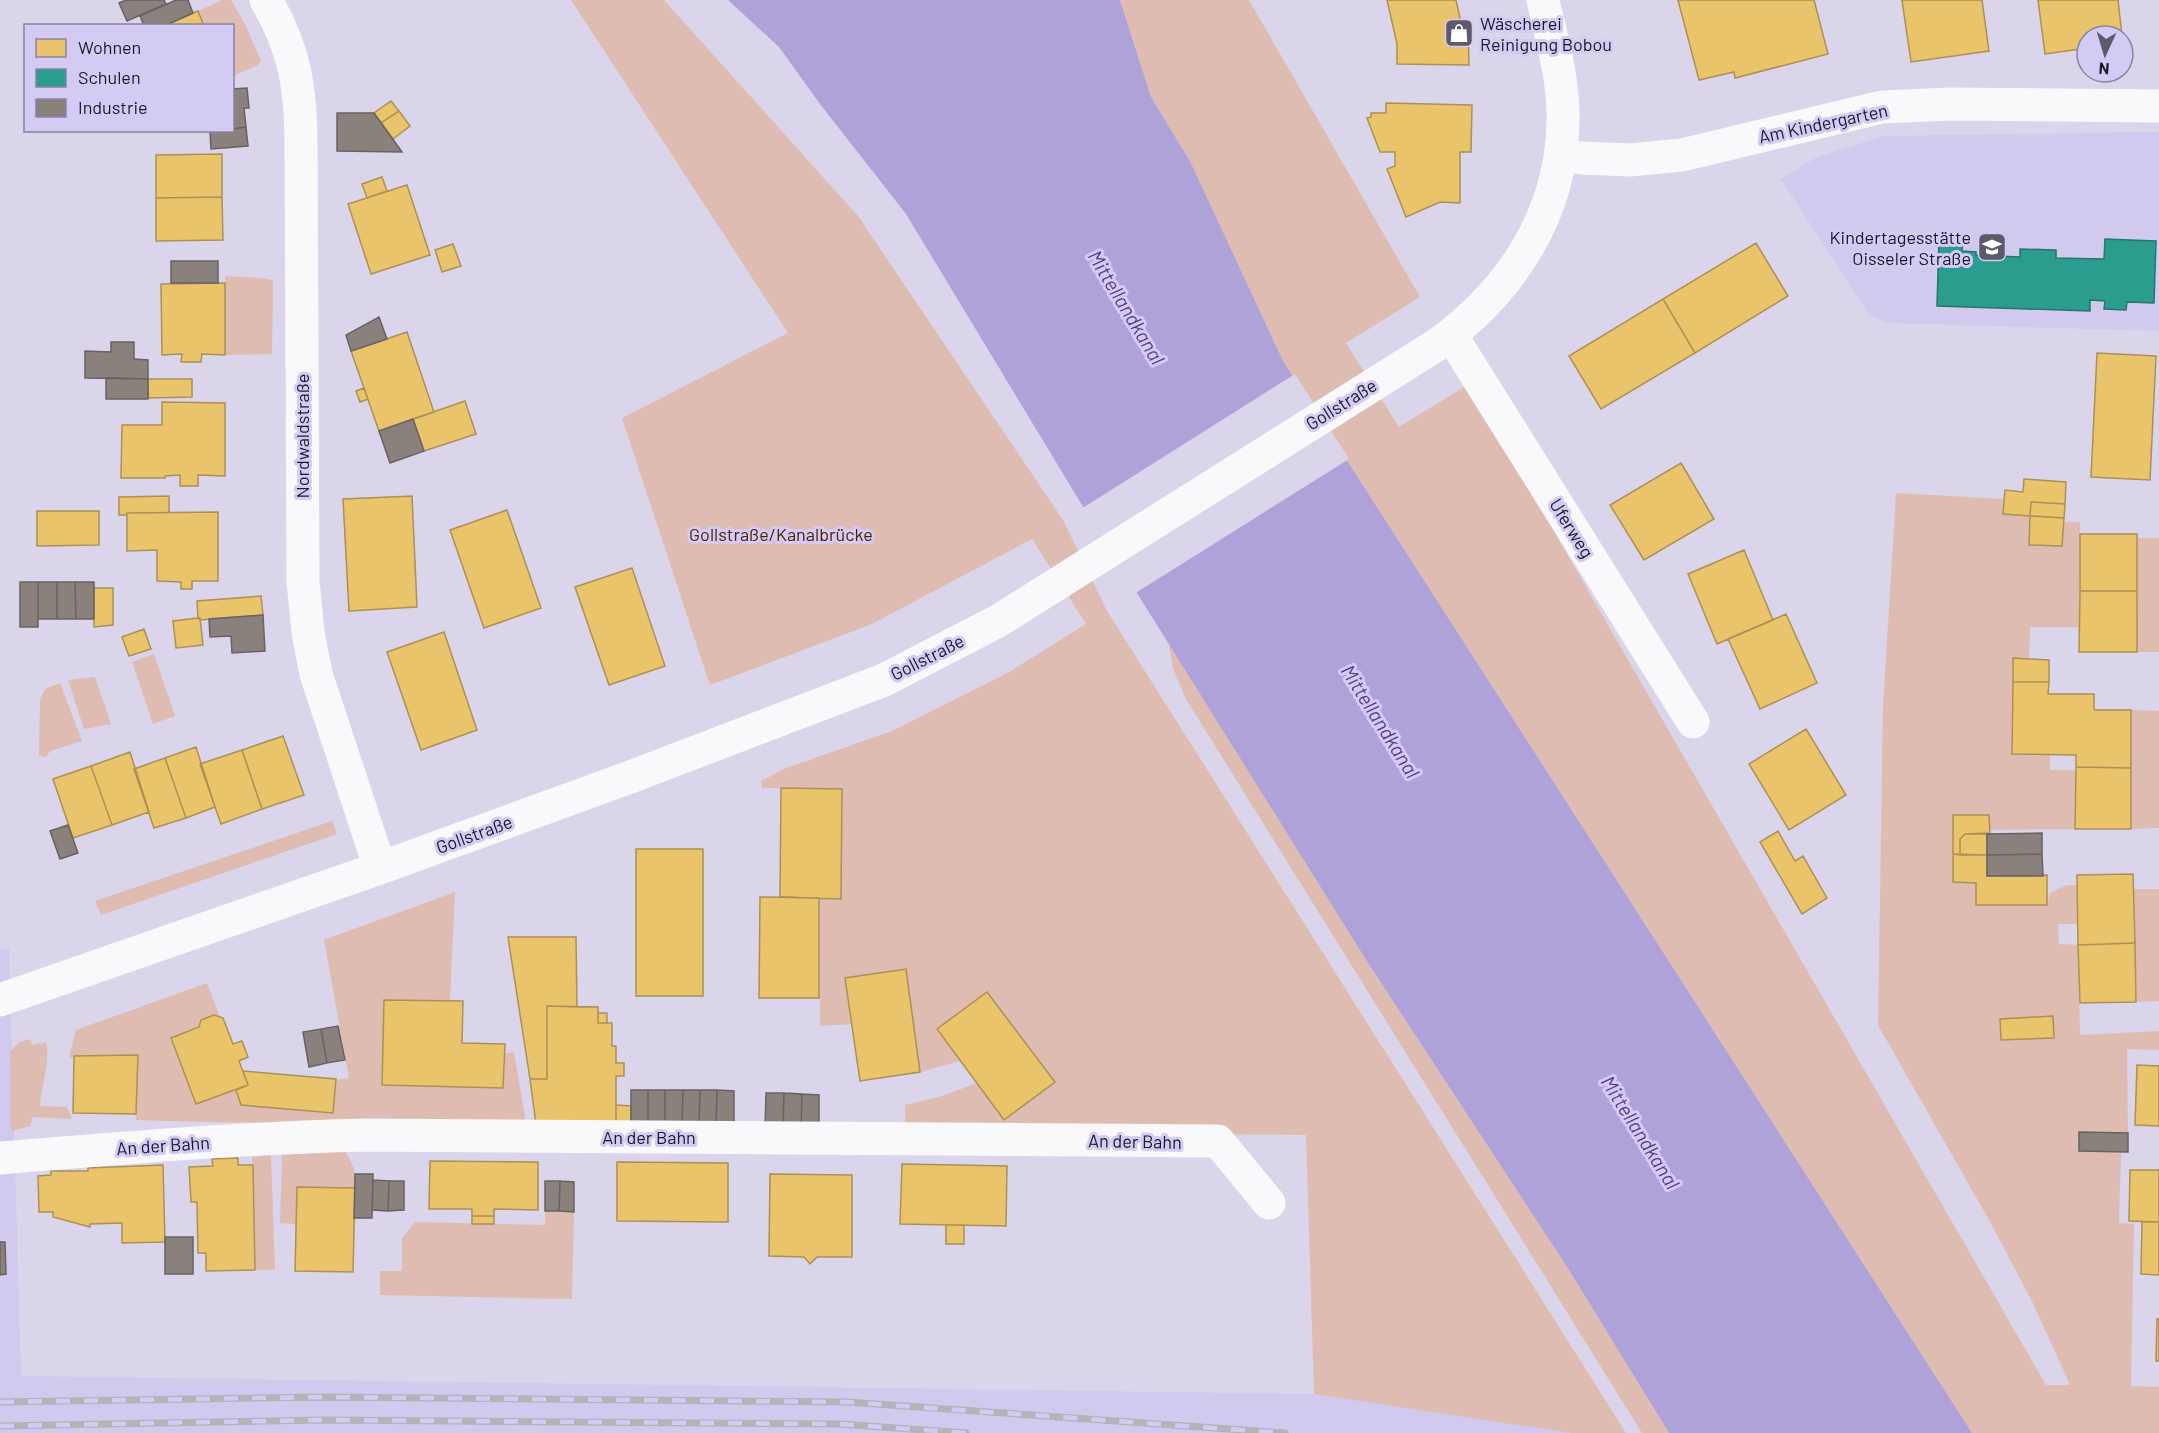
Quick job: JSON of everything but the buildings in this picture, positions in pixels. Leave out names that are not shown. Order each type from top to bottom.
[{"type":"street","name":"Nordwaldstraße","points":[[266,0],[291,51],[298,87],[301,136],[303,573],[308,632],[316,674],[380,868]]},
{"type":"street","name":"Gollstraße","points":[[0,1000],[380,868],[728,741],[884,680],[998,621],[1450,335],[1483,308],[1508,278],[1538,229],[1552,192],[1561,155],[1563,120],[1557,59],[1543,0]]},
{"type":"street","name":"Am Kindergarten","points":[[1561,155],[1630,160],[1682,155],[1882,107],[1950,104],[2159,106]]},
{"type":"street","name":"Uferweg","points":[[1450,335],[1693,722]]},
{"type":"street","name":"An der Bahn","points":[[0,1158],[131,1146],[276,1137],[373,1135],[1218,1141],[1269,1203]]},
{"type":"shaded area","name":"Kindertagesstätte Oisseler Straße","points":[[2159,132],[2159,331],[1891,323],[1870,316],[1781,179],[1815,158],[1884,136]]},
{"type":"shaded area","points":[[9,948],[21,1376],[1314,1394],[1599,1433],[0,1433],[0,950]]},
{"type":"green space","points":[[222,0],[231,0],[244,22],[261,61],[258,65],[234,76],[234,24],[204,24],[198,11]]},
{"type":"green space","name":"Gollstraße/Kanalbrücke","points":[[571,0],[664,0],[858,216],[1063,520],[1107,611],[1626,1433],[1571,1433],[1314,1394],[1306,1135],[905,1131],[905,1105],[939,1097],[977,1083],[1004,1120],[1054,1082],[937,1029],[960,1061],[920,1072],[905,969],[845,978],[852,1024],[820,1026],[819,898],[841,898],[842,789],[762,788],[761,781],[786,768],[892,731],[1011,671],[1086,624],[1032,539],[872,624],[710,685],[622,418],[788,333]]},
{"type":"green space","points":[[1120,0],[1249,0],[1420,297],[1346,343],[1399,427],[1469,384],[2046,1385],[2070,1385],[2031,1299],[1989,1220],[1878,1025],[1883,706],[1896,493],[2004,499],[2003,514],[2030,516],[2029,545],[2062,546],[2064,522],[2080,522],[2079,627],[2030,627],[2029,659],[2013,659],[2012,754],[2050,755],[2050,770],[2076,770],[2075,829],[1989,830],[1989,815],[1953,815],[1953,882],[1976,883],[1976,905],[2047,905],[2050,893],[2067,885],[2077,885],[2078,924],[2058,924],[2059,944],[2078,945],[2080,1035],[2159,1031],[2159,1050],[2127,1049],[2128,1133],[2079,1133],[2079,1151],[2121,1152],[2119,1223],[2134,1224],[2131,1386],[2159,1387],[2159,1433],[1972,1433],[1283,361],[1190,161],[1151,97]],"holes":[[[2053,1016],[2054,1037],[2001,1040],[2000,1019]]]},
{"type":"green space","points":[[225,276],[273,280],[272,354],[225,355]]},
{"type":"green space","points":[[2138,538],[2159,538],[2159,652],[2137,652]]},
{"type":"green space","points":[[1169,644],[1368,963],[1569,1270],[1669,1433],[1642,1433],[1186,699],[1173,669]]},
{"type":"green space","points":[[154,654],[175,716],[153,724],[132,662]]},
{"type":"green space","points":[[95,677],[111,724],[84,729],[68,680]]},
{"type":"green space","points":[[60,683],[82,741],[50,751],[46,757],[39,756],[40,699],[45,689]]},
{"type":"green space","points":[[2131,710],[2159,711],[2159,828],[2131,829]]},
{"type":"green space","points":[[332,821],[337,834],[101,915],[95,901]]},
{"type":"green space","points":[[2133,889],[2159,889],[2159,1001],[2136,1002]]},
{"type":"green space","points":[[455,892],[450,1001],[384,1000],[382,1085],[503,1087],[504,1054],[514,1052],[526,1123],[136,1120],[138,1056],[69,1058],[76,1030],[207,983],[221,1019],[201,1020],[199,1027],[171,1038],[196,1104],[236,1090],[241,1105],[333,1113],[336,1080],[349,1078],[324,940]]},
{"type":"green space","points":[[30,1039],[33,1045],[46,1042],[47,1066],[40,1106],[67,1107],[72,1119],[32,1117],[31,1126],[11,1131],[10,1052],[19,1042]]},
{"type":"green space","points":[[345,1151],[354,1168],[355,1188],[297,1187],[296,1224],[280,1223],[282,1155]]},
{"type":"green space","points":[[271,1155],[275,1270],[255,1270],[252,1157]]},
{"type":"green space","points":[[545,1211],[574,1212],[572,1299],[380,1295],[380,1271],[402,1271],[402,1238],[415,1222],[545,1225]]},
{"type":"water","name":"Mittellandkanal","points":[[728,0],[1120,0],[1151,97],[1190,161],[1283,361],[1972,1433],[1669,1433],[1569,1270],[1368,963],[1082,505],[906,214],[820,104],[779,47]]},
{"type":"pier","points":[[1295,374],[1349,459],[1134,594],[1081,509]]},
{"type":"railway","points":[[0,1402],[321,1397],[847,1402],[1285,1433]]},
{"type":"railway","points":[[0,1426],[321,1420],[840,1424],[966,1433]]},
{"type":"place","name":"Wäscherei Reinigung Bobou","points":[[1459,33]]},
{"type":"place","name":"Kindertagesstätte Oisseler Straße","points":[[1992,247]]}]
